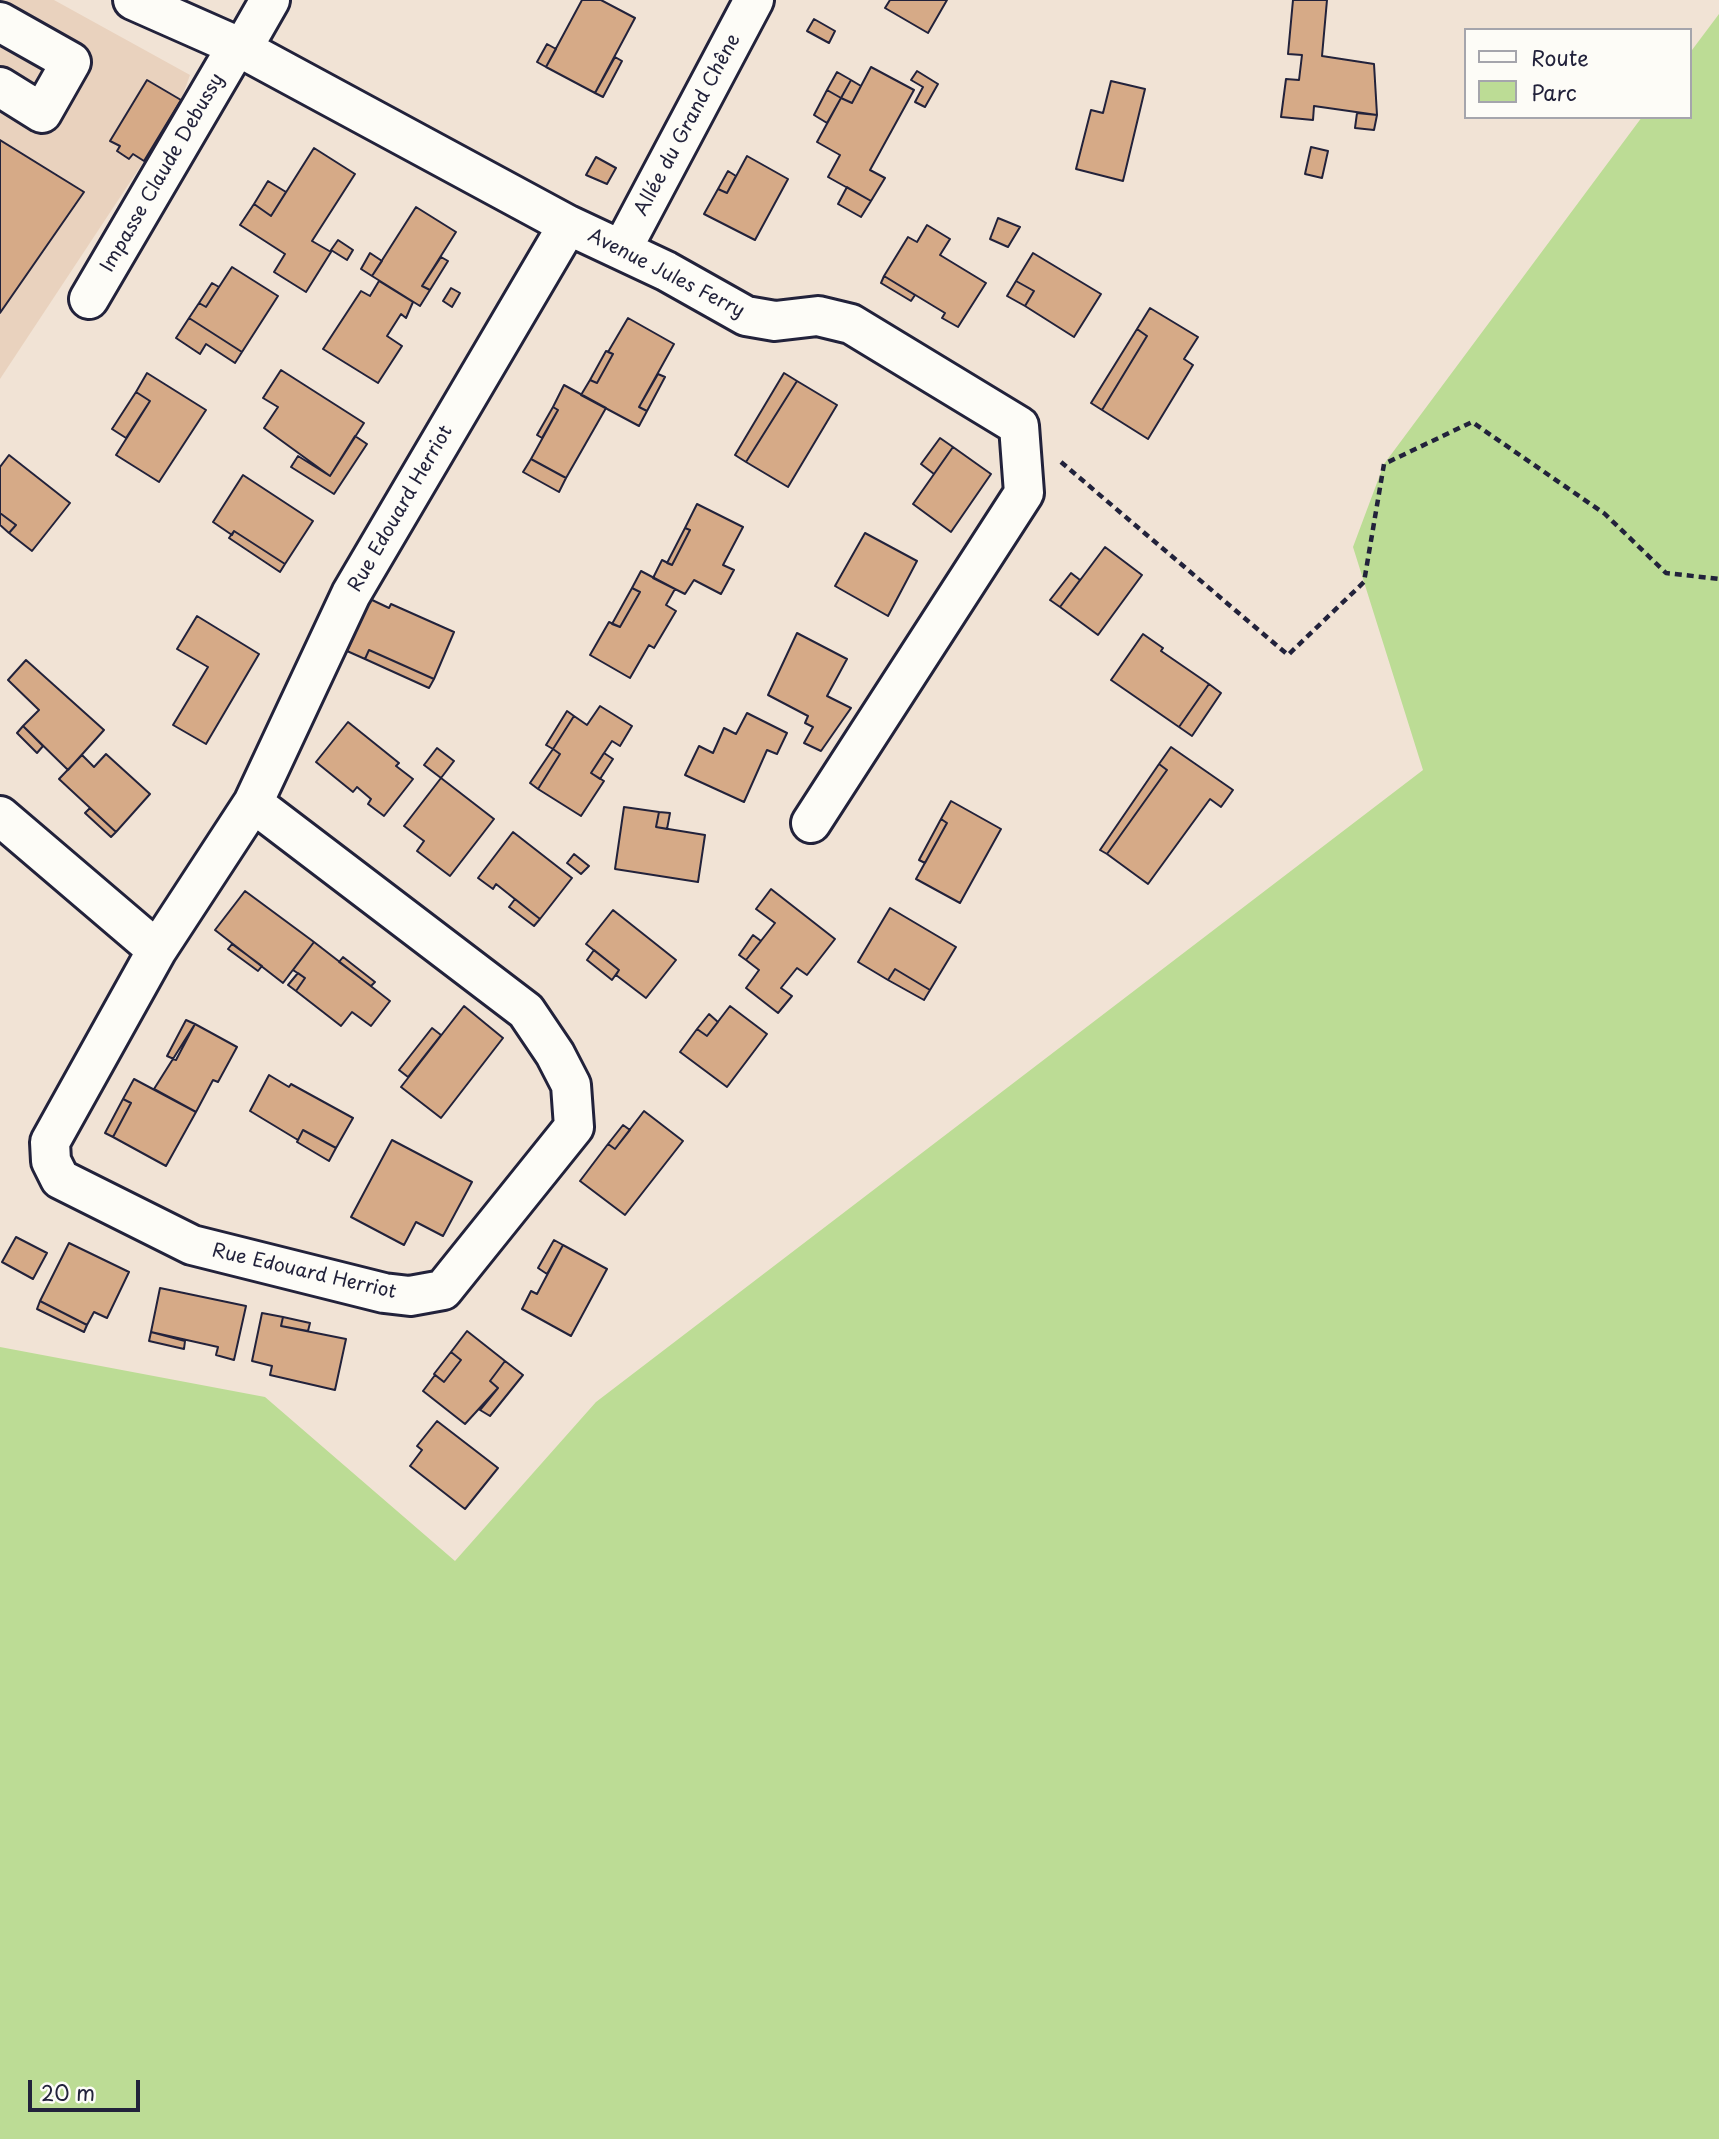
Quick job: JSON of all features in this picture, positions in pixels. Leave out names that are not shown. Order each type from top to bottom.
[{"type":"street","name":"Avenue Jules Ferry","points":[[133,0],[239,48],[568,225],[622,249],[746,316],[775,321],[818,316],[851,324],[1019,426]]},
{"type":"street","name":"Impasse Claude Debussy","points":[[89,299],[270,0]]},
{"type":"street","name":"Allée du Grand Chêne","points":[[622,249],[754,0]]},
{"type":"street","points":[[0,22],[71,62],[42,113],[0,87]]},
{"type":"street","name":"Rue Edouard Herriot","points":[[253,803],[526,1011],[555,1054],[571,1085],[574,1127],[443,1290],[410,1296],[384,1293],[192,1245],[60,1179],[49,1152],[50,1142],[157,950],[253,803],[351,594],[568,225]]},
{"type":"street","points":[[811,823],[1024,493],[1019,426]]},
{"type":"street","points":[[0,816],[157,950]]},
{"type":"path","points":[[1019,426],[1288,655],[1364,582],[1384,464],[1472,422],[1605,514],[1667,573],[1719,579]]},
{"type":"shaded area","points":[[0,0],[54,0],[190,75],[181,100],[144,161],[0,379]]},
{"type":"green space","points":[[1719,14],[1719,2139],[0,2139],[0,1347],[265,1397],[455,1561],[596,1402],[1423,770],[1353,547],[1384,464],[1641,119],[1691,119],[1691,51]]},
{"type":"building","points":[[582,0],[601,0],[635,18],[595,93],[546,67]]},
{"type":"building","points":[[890,0],[947,0],[928,33],[885,8]]},
{"type":"building","points":[[1293,0],[1327,0],[1322,56],[1374,64],[1377,115],[1314,106],[1313,120],[1281,117],[1286,79],[1299,80],[1302,55],[1288,54]]},
{"type":"building","points":[[814,19],[835,31],[829,43],[807,31]]},
{"type":"building","points":[[547,44],[556,49],[546,67],[537,62]]},
{"type":"building","points":[[615,57],[622,61],[603,97],[595,93]]},
{"type":"building","points":[[871,67],[914,90],[870,170],[885,178],[871,201],[828,177],[840,155],[817,142],[841,98],[852,103]]},
{"type":"building","points":[[917,71],[938,84],[925,107],[915,102],[923,87],[911,80]]},
{"type":"building","points":[[837,72],[851,80],[841,98],[827,90]]},
{"type":"building","points":[[147,80],[181,100],[144,161],[133,154],[129,159],[117,151],[120,146],[110,141]]},
{"type":"building","points":[[851,80],[861,86],[852,103],[841,98]]},
{"type":"building","points":[[1111,81],[1145,89],[1123,181],[1076,169],[1091,110],[1103,113]]},
{"type":"building","points":[[827,90],[841,98],[827,123],[814,115]]},
{"type":"building","points":[[1357,113],[1377,115],[1374,130],[1355,128]]},
{"type":"building","points":[[0,140],[84,192],[0,313]]},
{"type":"building","points":[[1311,147],[1328,151],[1322,178],[1305,174]]},
{"type":"building","points":[[314,148],[355,174],[312,241],[331,252],[306,292],[274,272],[285,254],[240,225],[254,204],[271,216]]},
{"type":"building","points":[[747,156],[788,179],[755,240],[704,214],[718,189],[727,193]]},
{"type":"building","points":[[596,157],[616,168],[607,184],[586,175]]},
{"type":"building","points":[[728,171],[736,176],[727,193],[718,189]]},
{"type":"building","points":[[268,181],[286,192],[271,216],[254,204]]},
{"type":"building","points":[[847,187],[871,201],[861,217],[838,204]]},
{"type":"building","points":[[416,207],[456,232],[422,286],[430,290],[420,306],[372,276]]},
{"type":"building","points":[[998,218],[1020,227],[1008,247],[990,239]]},
{"type":"building","points":[[927,225],[950,239],[940,255],[986,283],[958,327],[942,318],[945,313],[884,276],[908,237],[917,242]]},
{"type":"building","points":[[338,240],[353,250],[347,260],[331,250]]},
{"type":"building","points":[[370,253],[382,261],[372,276],[361,269]]},
{"type":"building","points":[[1033,253],[1101,294],[1074,337],[1025,306],[1034,291],[1016,281]]},
{"type":"building","points":[[441,257],[448,261],[430,290],[422,286]]},
{"type":"building","points":[[232,267],[278,296],[242,352],[189,318],[199,303],[206,307]]},
{"type":"building","points":[[884,276],[915,295],[911,301],[881,283]]},
{"type":"building","points":[[379,281],[413,302],[406,318],[401,314],[387,336],[402,346],[378,383],[323,349],[361,291],[370,296]]},
{"type":"building","points":[[1016,281],[1034,291],[1025,306],[1007,296]]},
{"type":"building","points":[[212,283],[219,287],[206,307],[199,303]]},
{"type":"building","points":[[451,288],[460,293],[452,307],[443,301]]},
{"type":"building","points":[[1150,308],[1198,337],[1184,359],[1193,365],[1148,439],[1102,410],[1147,336],[1137,329]]},
{"type":"building","points":[[189,318],[242,352],[235,363],[206,344],[200,354],[176,338]]},
{"type":"building","points":[[628,318],[674,344],[639,407],[647,411],[639,426],[581,395],[590,380],[597,383],[613,354],[608,352]]},
{"type":"building","points":[[1137,329],[1147,336],[1102,410],[1091,403]]},
{"type":"building","points":[[606,351],[613,354],[597,383],[590,380]]},
{"type":"building","points":[[281,370],[364,423],[330,476],[264,428],[278,407],[263,398]]},
{"type":"building","points":[[147,373],[206,410],[159,482],[116,455],[150,401],[136,392]]},
{"type":"building","points":[[784,373],[797,381],[746,462],[735,455]]},
{"type":"building","points":[[658,374],[665,377],[647,411],[639,407]]},
{"type":"building","points":[[797,381],[837,405],[788,487],[746,462]]},
{"type":"building","points":[[564,385],[606,408],[566,478],[531,459],[558,410],[553,407]]},
{"type":"building","points":[[136,392],[150,401],[126,438],[112,429]]},
{"type":"building","points":[[553,407],[558,410],[542,438],[537,435]]},
{"type":"building","points":[[355,436],[367,444],[334,494],[291,467],[298,456],[330,476]]},
{"type":"building","points":[[940,438],[953,447],[934,474],[921,464]]},
{"type":"building","points":[[953,447],[991,474],[951,532],[913,504]]},
{"type":"building","points":[[9,455],[70,503],[32,551],[9,533],[16,525],[0,513],[0,467]]},
{"type":"building","points":[[531,459],[566,478],[559,492],[523,472]]},
{"type":"building","points":[[243,475],[313,521],[285,564],[234,531],[232,535],[213,522]]},
{"type":"building","points":[[697,504],[743,527],[723,565],[734,570],[721,594],[694,580],[685,594],[653,578],[662,560],[672,565],[690,530],[685,528]]},
{"type":"building","points":[[0,513],[16,525],[9,533],[0,525]]},
{"type":"building","points":[[685,528],[690,530],[672,565],[667,563]]},
{"type":"building","points":[[234,531],[285,564],[280,572],[229,538]]},
{"type":"building","points":[[865,533],[917,561],[888,616],[835,586]]},
{"type":"building","points":[[1105,547],[1142,575],[1098,635],[1060,607]]},
{"type":"building","points":[[641,571],[675,589],[666,605],[676,611],[654,648],[649,645],[630,678],[590,655],[609,622],[620,627],[640,592],[632,588]]},
{"type":"building","points":[[1071,573],[1080,580],[1060,607],[1050,600]]},
{"type":"building","points":[[632,588],[640,592],[620,627],[612,624]]},
{"type":"building","points":[[370,599],[389,608],[391,604],[454,632],[434,679],[369,650],[365,659],[347,651]]},
{"type":"building","points":[[197,616],[259,654],[206,744],[173,725],[208,667],[177,649]]},
{"type":"building","points":[[797,633],[847,659],[827,696],[851,708],[821,751],[804,743],[813,727],[805,723],[808,716],[768,695]]},
{"type":"building","points":[[1143,634],[1163,648],[1161,651],[1209,684],[1179,727],[1111,680]]},
{"type":"building","points":[[369,650],[434,679],[429,688],[365,659]]},
{"type":"building","points":[[26,660],[104,730],[68,770],[23,726],[39,710],[8,680]]},
{"type":"building","points":[[1209,684],[1221,693],[1192,736],[1179,727]]},
{"type":"building","points":[[600,706],[632,726],[620,746],[612,741],[591,773],[604,781],[581,816],[538,789],[560,754],[553,749],[574,716],[587,725]]},
{"type":"building","points":[[567,711],[574,716],[553,749],[546,745]]},
{"type":"building","points":[[747,713],[787,733],[777,754],[767,750],[744,802],[685,775],[699,746],[713,753],[724,728],[736,734]]},
{"type":"building","points":[[348,722],[399,763],[396,766],[413,779],[384,816],[368,804],[371,799],[357,787],[353,792],[316,762]]},
{"type":"building","points":[[23,726],[43,746],[37,753],[17,733]]},
{"type":"building","points":[[1171,747],[1233,790],[1221,807],[1210,799],[1148,884],[1107,854],[1167,770],[1159,764]]},
{"type":"building","points":[[437,748],[454,761],[441,778],[424,765]]},
{"type":"building","points":[[553,749],[560,754],[538,789],[530,783]]},
{"type":"building","points":[[604,753],[613,759],[600,779],[591,773]]},
{"type":"building","points":[[106,754],[150,794],[116,832],[59,779],[82,755],[94,767]]},
{"type":"building","points":[[1159,764],[1167,770],[1107,854],[1100,850]]},
{"type":"building","points":[[441,778],[494,819],[450,876],[417,851],[424,841],[404,826]]},
{"type":"building","points":[[951,801],[1001,829],[960,903],[916,879],[947,823],[941,819]]},
{"type":"building","points":[[624,807],[659,812],[656,827],[705,835],[698,882],[615,869]]},
{"type":"building","points":[[90,808],[116,832],[111,837],[85,813]]},
{"type":"building","points":[[659,812],[670,813],[667,829],[656,827]]},
{"type":"building","points":[[941,819],[947,823],[925,863],[919,860]]},
{"type":"building","points":[[513,832],[572,878],[540,919],[496,884],[493,889],[478,878]]},
{"type":"building","points":[[574,854],[589,866],[581,874],[567,863]]},
{"type":"building","points":[[771,889],[835,939],[807,975],[797,968],[781,988],[792,996],[778,1013],[746,988],[759,970],[746,960],[775,923],[756,909]]},
{"type":"building","points":[[245,891],[314,942],[283,983],[215,930]]},
{"type":"building","points":[[515,899],[540,919],[534,926],[509,907]]},
{"type":"building","points":[[890,908],[956,947],[930,990],[895,969],[888,980],[858,962]]},
{"type":"building","points":[[613,910],[676,960],[646,998],[616,975],[619,970],[586,944]]},
{"type":"building","points":[[753,935],[761,941],[746,960],[739,955]]},
{"type":"building","points":[[314,942],[390,1001],[371,1026],[352,1012],[341,1026],[296,991],[305,978],[293,970]]},
{"type":"building","points":[[232,944],[262,966],[258,971],[228,949]]},
{"type":"building","points":[[594,950],[619,970],[612,980],[587,960]]},
{"type":"building","points":[[343,957],[375,982],[371,986],[339,962]]},
{"type":"building","points":[[895,969],[930,990],[924,1000],[888,980]]},
{"type":"building","points":[[298,973],[305,978],[296,991],[288,985]]},
{"type":"building","points":[[464,1006],[503,1038],[441,1118],[401,1087]]},
{"type":"building","points":[[730,1006],[767,1034],[727,1087],[680,1052],[697,1029],[707,1036]]},
{"type":"building","points":[[709,1014],[718,1022],[707,1036],[697,1029]]},
{"type":"building","points":[[186,1020],[195,1024],[176,1060],[167,1056]]},
{"type":"building","points":[[195,1024],[237,1047],[218,1082],[213,1080],[196,1112],[154,1089]]},
{"type":"building","points":[[432,1028],[441,1035],[408,1077],[399,1070]]},
{"type":"building","points":[[269,1075],[353,1118],[336,1148],[303,1130],[298,1140],[250,1111]]},
{"type":"building","points":[[134,1079],[196,1112],[166,1166],[113,1137],[131,1103],[123,1099]]},
{"type":"building","points":[[123,1099],[131,1103],[113,1137],[105,1133]]},
{"type":"building","points":[[644,1111],[683,1141],[625,1215],[580,1181],[608,1144],[615,1149]]},
{"type":"building","points":[[623,1125],[630,1130],[615,1149],[608,1144]]},
{"type":"building","points":[[303,1130],[336,1148],[329,1161],[297,1142]]},
{"type":"building","points":[[392,1140],[472,1182],[443,1236],[416,1222],[404,1245],[351,1217]]},
{"type":"building","points":[[16,1237],[47,1253],[33,1279],[2,1262]]},
{"type":"building","points":[[554,1240],[563,1245],[547,1274],[538,1268]]},
{"type":"building","points":[[69,1243],[129,1272],[107,1318],[94,1312],[87,1325],[40,1301]]},
{"type":"building","points":[[563,1245],[607,1269],[571,1336],[522,1309],[531,1291],[537,1294]]},
{"type":"building","points":[[160,1288],[246,1306],[234,1360],[216,1355],[218,1347],[151,1332]]},
{"type":"building","points":[[40,1301],[87,1325],[84,1332],[37,1309]]},
{"type":"building","points":[[262,1313],[283,1317],[281,1326],[346,1339],[335,1390],[270,1375],[272,1366],[252,1361]]},
{"type":"building","points":[[283,1317],[310,1323],[308,1331],[281,1326]]},
{"type":"building","points":[[467,1331],[505,1361],[490,1381],[498,1388],[465,1424],[423,1391],[435,1375],[444,1382],[461,1360],[451,1352]]},
{"type":"building","points":[[151,1332],[185,1341],[184,1349],[149,1341]]},
{"type":"building","points":[[451,1352],[461,1360],[444,1382],[434,1374]]},
{"type":"building","points":[[505,1361],[523,1375],[490,1416],[480,1410],[498,1388],[490,1381]]},
{"type":"building","points":[[437,1421],[498,1468],[465,1509],[410,1466],[422,1450],[417,1446]]}]
